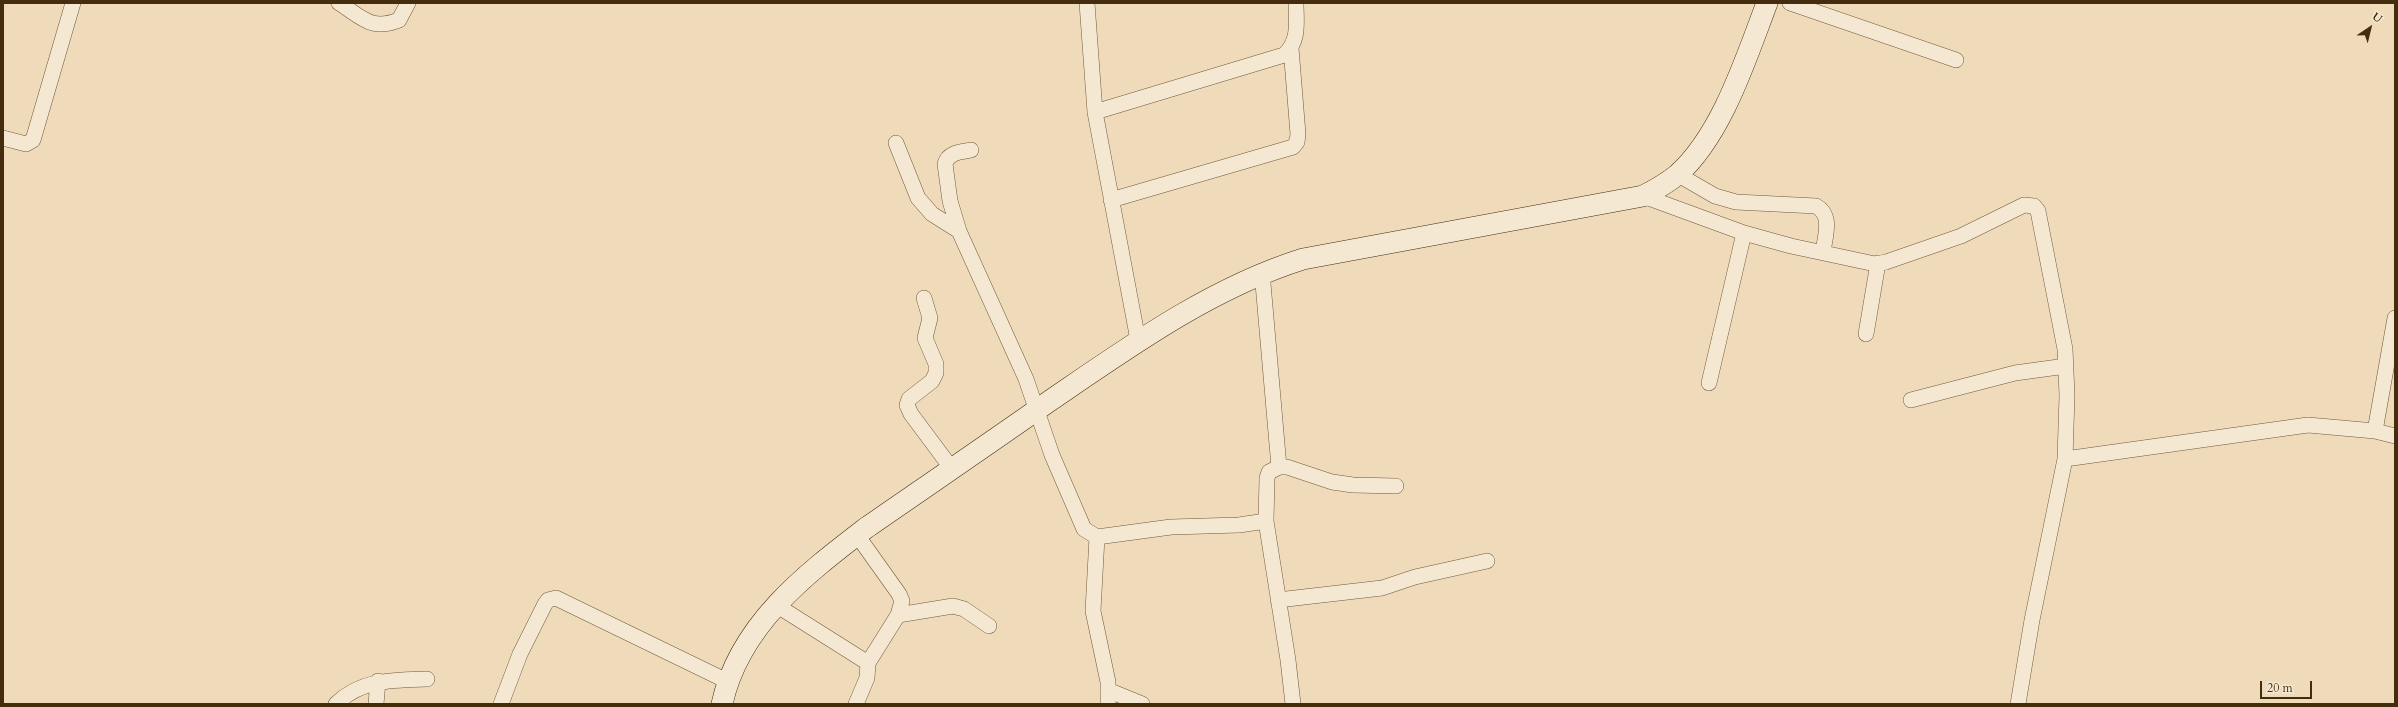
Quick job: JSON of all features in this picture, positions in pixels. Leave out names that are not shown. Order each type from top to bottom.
[{"type":"main road","points":[[722,704],[729,682],[744,652],[776,605],[800,580],[857,535],[1138,340],[1262,272],[1311,258],[1643,196],[1677,174],[1701,145],[1715,124],[1731,92],[1767,3]]},
{"type":"street","points":[[3,138],[26,144],[33,140],[73,3]]},
{"type":"street","points":[[339,3],[375,25],[386,25],[399,20],[408,3]]},
{"type":"street","points":[[1087,3],[1095,112],[1138,340]]},
{"type":"street","points":[[1095,112],[1284,55],[1291,48],[1296,38],[1296,3]]},
{"type":"street","points":[[1790,3],[1956,60]]},
{"type":"street","points":[[1112,200],[1293,147],[1298,142],[1298,134],[1291,48]]},
{"type":"street","points":[[896,143],[918,198],[932,214],[959,231]]},
{"type":"street","points":[[971,150],[953,154],[946,160],[945,164],[950,201],[959,231],[1026,379],[1060,476],[1084,529],[1097,537],[1171,527],[1239,525],[1266,521]]},
{"type":"street","points":[[1677,174],[1716,196],[1736,202],[1816,206],[1823,209],[1827,217],[1823,252]]},
{"type":"street","points":[[1643,196],[1744,233],[1823,252],[1878,263],[1961,236],[2024,205],[2034,206],[2040,219],[2064,349],[2066,366],[2065,459],[2032,620],[2018,704]]},
{"type":"street","points":[[1709,383],[1744,233]]},
{"type":"street","points":[[1866,334],[1878,263]]},
{"type":"street","points":[[1262,272],[1279,467]]},
{"type":"street","points":[[924,298],[930,318],[925,338],[936,364],[936,373],[932,381],[909,399],[907,405],[911,414],[952,469]]},
{"type":"street","points":[[2375,431],[2395,318]]},
{"type":"street","points":[[1912,400],[2015,373],[2066,366]]},
{"type":"street","points":[[2065,459],[2308,426],[2375,431],[2395,436]]},
{"type":"street","points":[[1293,704],[1288,660],[1266,521],[1267,478],[1269,472],[1279,467],[1287,467],[1332,482],[1352,485],[1396,486]]},
{"type":"street","points":[[856,704],[867,678],[868,663],[898,615],[902,602],[899,594],[857,535]]},
{"type":"street","points":[[1097,537],[1092,611],[1109,698],[1142,704]]},
{"type":"street","points":[[1278,600],[1382,588],[1415,577],[1488,561]]},
{"type":"street","points":[[501,704],[528,634],[544,604],[548,600],[556,598],[729,682]]},
{"type":"street","points":[[776,605],[868,663]]},
{"type":"street","points":[[898,615],[953,606],[964,609],[990,626]]},
{"type":"street","points":[[336,704],[362,687],[378,681],[427,679]]},
{"type":"street","points":[[376,704],[378,681]]}]
